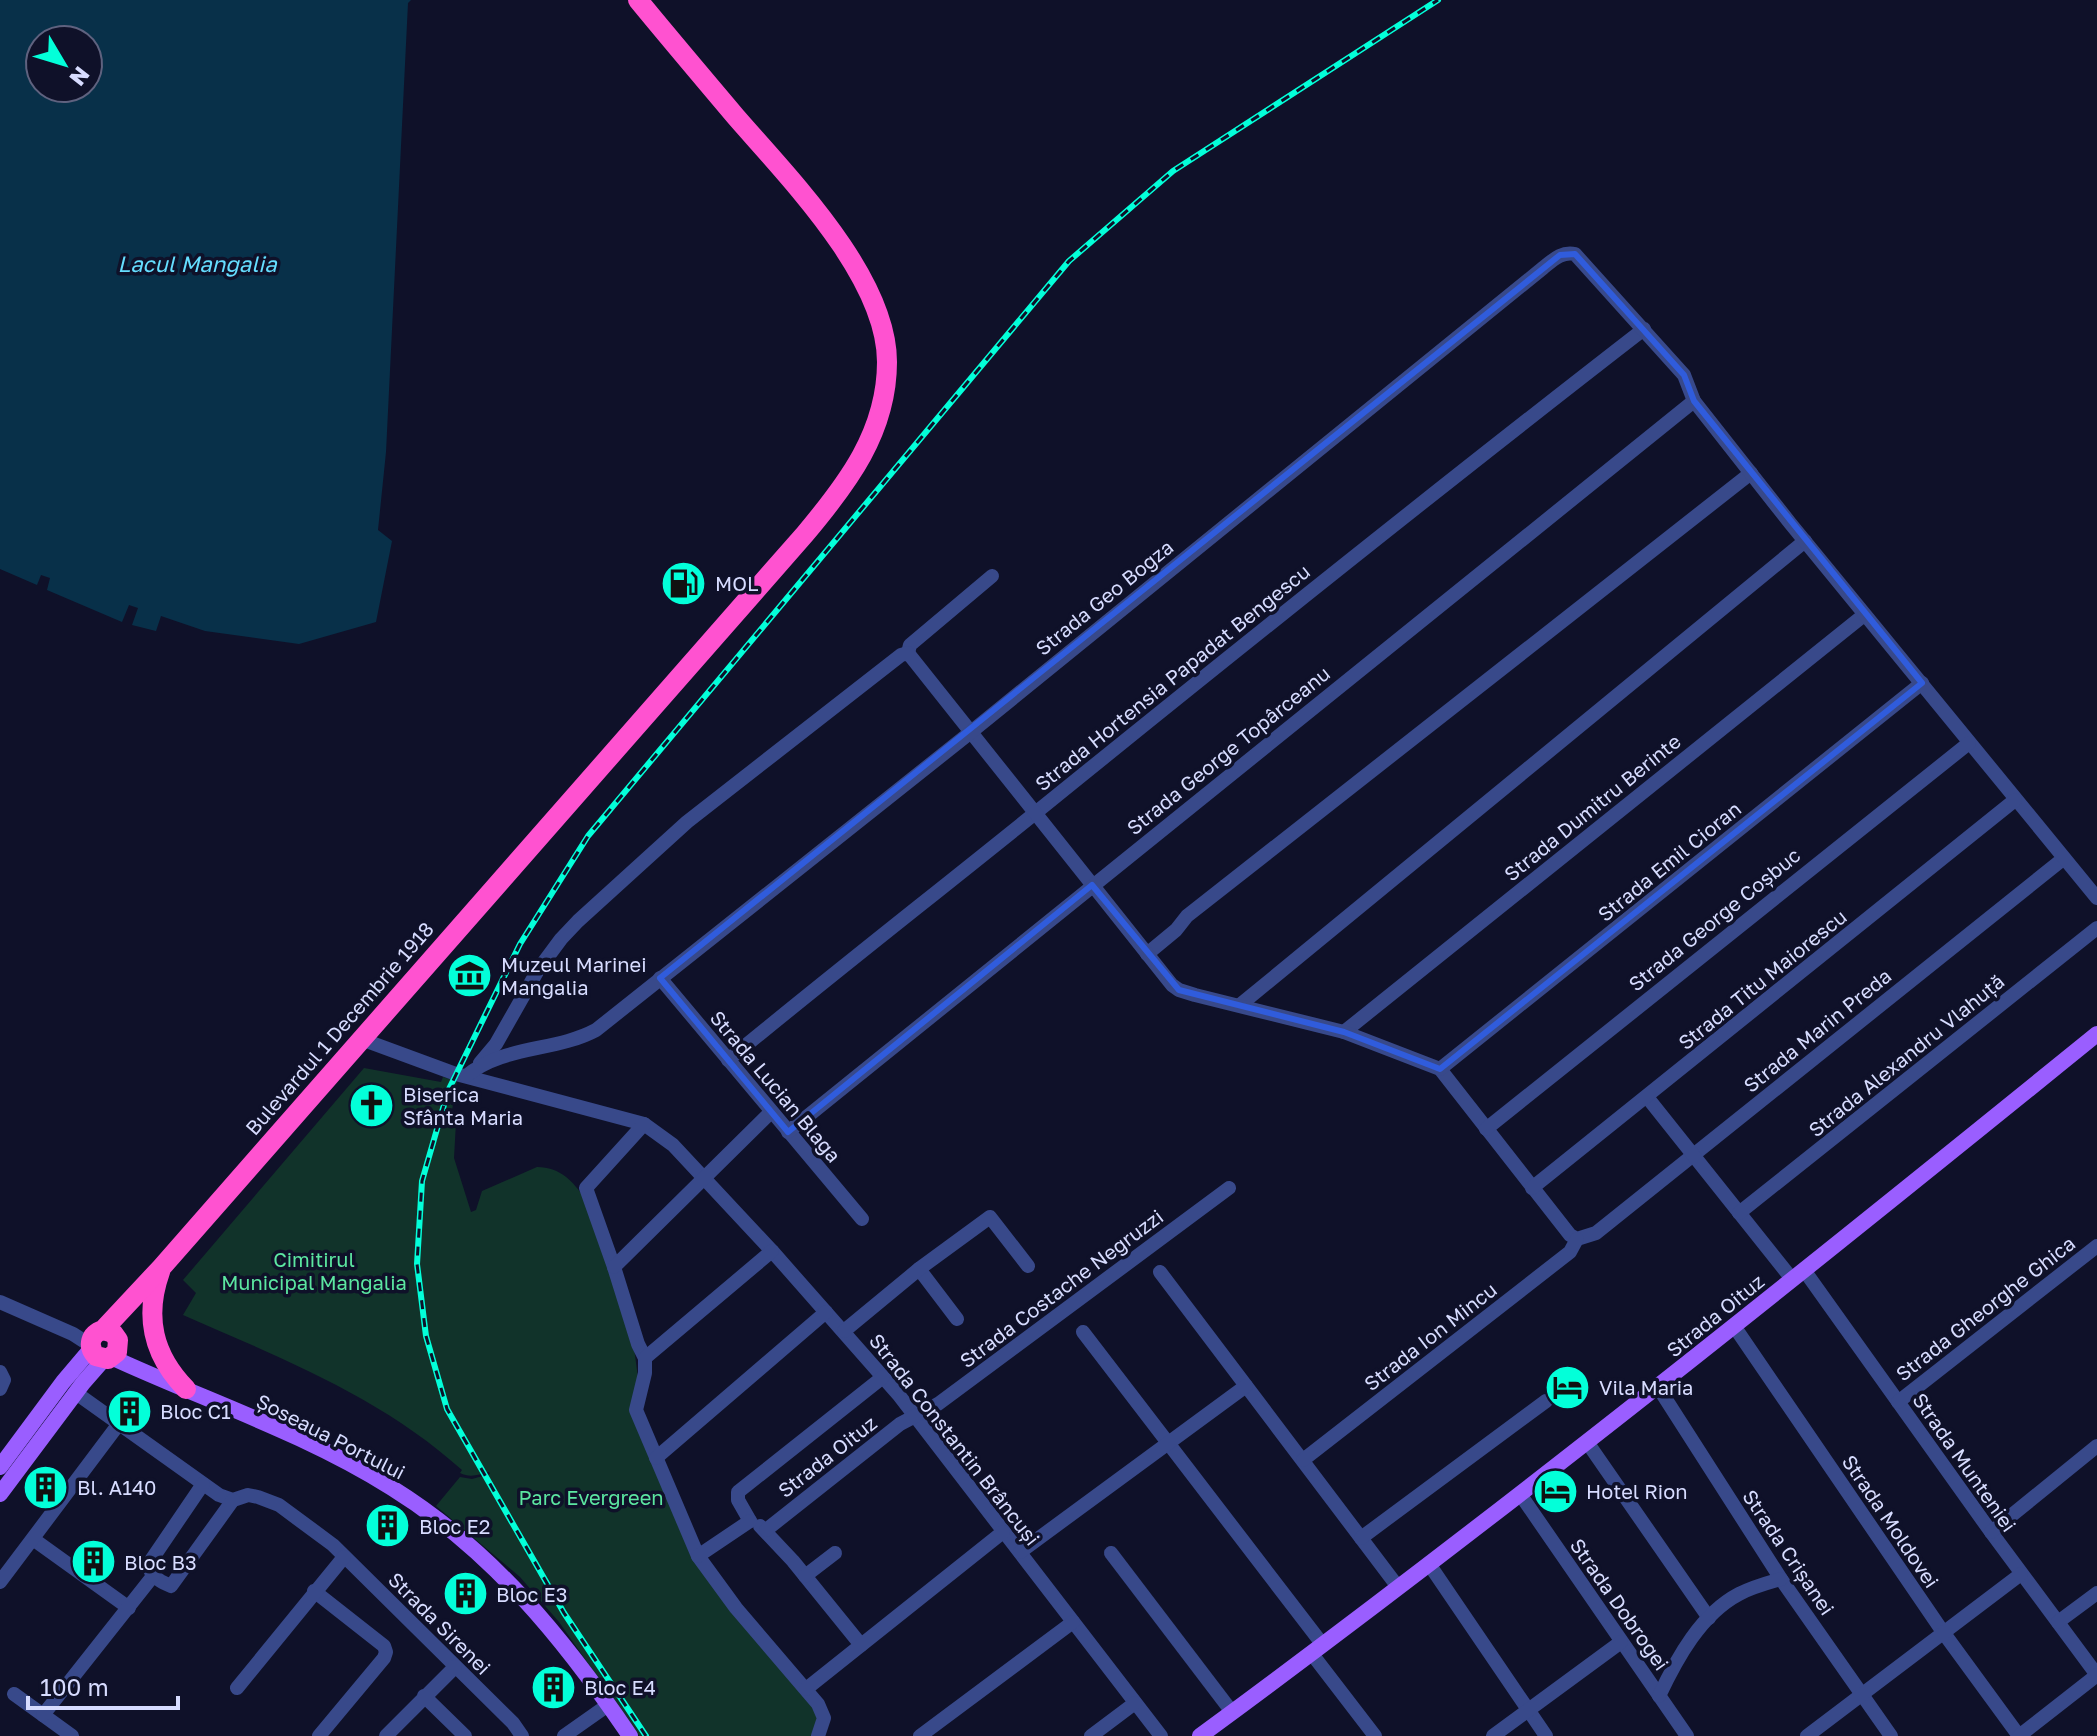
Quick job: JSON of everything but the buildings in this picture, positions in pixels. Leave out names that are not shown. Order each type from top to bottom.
[{"type":"highway","name":"Bulevardul 1 Decembrie 1918","points":[[101,1344],[161,1268],[829,506],[868,447],[879,419],[885,386],[886,348],[872,299],[861,277],[801,193],[638,0]]},
{"type":"highway","points":[[161,1268],[152,1303],[153,1333],[163,1360],[186,1389]]},
{"type":"main road","name":"Strada Oituz","points":[[1200,1736],[1318,1650],[1658,1387],[2097,1034]]},
{"type":"main road","name":"Șoseaua Portului","points":[[101,1344],[155,1376],[354,1465],[426,1510],[473,1547],[517,1590],[557,1636],[630,1736]]},
{"type":"main road","name":"Bulevardul 1 Decembrie 1918","points":[[0,1494],[76,1393],[101,1344]]},
{"type":"main road","name":"Bulevardul 1 Decembrie 1918","points":[[0,1467],[101,1344]]},
{"type":"street","name":"Strada Geo Bogza","points":[[471,1072],[496,1057],[576,1041],[596,1030],[971,732],[1560,255],[1575,254],[1644,329]]},
{"type":"street","points":[[1644,329],[1684,375],[1694,401],[1805,541],[2097,898]]},
{"type":"street","name":"Strada Hortensia Papadat Bengescu","points":[[728,1060],[1382,532],[1644,329]]},
{"type":"street","name":"Strada George Topârceanu","points":[[788,1132],[1694,401]]},
{"type":"street","points":[[1147,954],[1176,930],[1187,916],[1751,473]]},
{"type":"street","points":[[1240,1005],[1805,541]]},
{"type":"street","points":[[908,653],[910,645],[992,576]]},
{"type":"street","name":"Strada Dumitru Berinte","points":[[1344,1032],[1864,615]]},
{"type":"street","points":[[908,653],[1179,990],[1344,1032],[1440,1069],[1532,1188],[1570,1235],[1577,1239]]},
{"type":"street","points":[[471,1072],[496,1044],[538,970],[578,921],[687,822],[901,655],[908,653]]},
{"type":"street","name":"Strada Emil Cioran","points":[[1440,1069],[1922,683]]},
{"type":"street","name":"Strada George Coșbuc","points":[[1486,1129],[1969,743]]},
{"type":"street","name":"Strada Titu Maiorescu","points":[[1532,1188],[2015,800]]},
{"type":"street","name":"Strada Marin Preda","points":[[1577,1239],[1596,1233],[2063,859]]},
{"type":"street","name":"Strada Alexandru Vlahuță","points":[[1739,1213],[2097,928]]},
{"type":"street","name":"Strada Lucian Blaga","points":[[660,978],[862,1219]]},
{"type":"street","points":[[361,1039],[644,1124],[586,1188],[645,1358],[645,1373],[636,1410],[698,1556],[736,1608],[818,1704],[824,1718],[819,1736]]},
{"type":"street","name":"Strada Munteniei","points":[[1647,1097],[1691,1156],[1739,1213],[1798,1275],[1898,1402],[2097,1675]]},
{"type":"street","points":[[614,1267],[771,1112]]},
{"type":"street","name":"Strada Constantin Brâncuși","points":[[644,1124],[673,1145],[883,1377],[1161,1736]]},
{"type":"street","name":"Strada Costache Negruzzi","points":[[914,1414],[938,1404],[1229,1188]]},
{"type":"street","points":[[844,1331],[919,1269],[990,1217],[1028,1266]]},
{"type":"street","name":"Strada Ion Mincu","points":[[1303,1460],[1559,1261],[1570,1252],[1577,1239]]},
{"type":"street","name":"Strada Gheorghe Ghica","points":[[1898,1402],[2097,1246]]},
{"type":"street","points":[[645,1358],[772,1251]]},
{"type":"street","points":[[919,1269],[957,1319]]},
{"type":"street","points":[[1160,1272],[1398,1587]]},
{"type":"street","points":[[0,1302],[101,1344]]},
{"type":"street","points":[[656,1458],[826,1312]]},
{"type":"street","name":"Strada Moldovei","points":[[1734,1326],[1943,1632],[2019,1736]]},
{"type":"street","points":[[1083,1332],[1318,1650],[1375,1736]]},
{"type":"street","points":[[0,1372],[4,1380],[0,1389]]},
{"type":"street","points":[[861,1645],[766,1530],[750,1521],[738,1500],[738,1492],[883,1377]]},
{"type":"street","points":[[1020,1552],[1246,1386]]},
{"type":"street","name":"Strada Crișanei","points":[[1658,1387],[1781,1579],[1891,1736]]},
{"type":"street","name":"Strada Sirenei","points":[[76,1393],[203,1484],[233,1500],[248,1495],[279,1505],[333,1545],[513,1723],[522,1736]]},
{"type":"street","points":[[1361,1538],[1546,1401]]},
{"type":"street","name":"Strada Oituz","points":[[766,1530],[914,1414]]},
{"type":"street","points":[[0,1582],[118,1425]]},
{"type":"street","points":[[1587,1442],[1709,1618]]},
{"type":"street","points":[[1991,1532],[2097,1446]]},
{"type":"street","points":[[203,1484],[149,1568],[153,1576],[171,1586],[233,1500]]},
{"type":"street","name":"Strada Dobrogei","points":[[1520,1494],[1687,1736]]},
{"type":"street","points":[[698,1556],[750,1521]]},
{"type":"street","points":[[806,1689],[1003,1532]]},
{"type":"street","points":[[33,1539],[129,1608]]},
{"type":"street","points":[[805,1576],[835,1553]]},
{"type":"street","points":[[1111,1553],[1232,1712]]},
{"type":"street","points":[[237,1688],[344,1557]]},
{"type":"street","points":[[1429,1564],[1546,1736]]},
{"type":"street","points":[[1807,1736],[2021,1574]]},
{"type":"street","points":[[43,1715],[153,1576]]},
{"type":"street","points":[[1659,1696],[1677,1658],[1709,1618],[1740,1594],[1781,1579]]},
{"type":"street","points":[[314,1591],[384,1646],[386,1652],[319,1736]]},
{"type":"street","points":[[2058,1622],[2097,1593]]},
{"type":"street","points":[[920,1736],[1073,1622]]},
{"type":"street","points":[[1493,1736],[1621,1642]]},
{"type":"street","points":[[386,1736],[455,1667]]},
{"type":"street","points":[[2019,1736],[2097,1675]]},
{"type":"street","points":[[14,1694],[72,1736]]},
{"type":"street","points":[[424,1696],[465,1736]]},
{"type":"street","points":[[1091,1736],[1135,1703]]},
{"type":"street","points":[[564,1736],[608,1705]]},
{"type":"highlighted area","points":[[1575,254],[1684,375],[1694,401],[1922,683],[1440,1069],[1344,1032],[1179,990],[1092,885],[788,1132],[660,978],[1560,255]]},
{"type":"green space","points":[[364,1068],[441,1082],[443,1077],[457,1081],[450,1122],[456,1122],[454,1158],[471,1212],[476,1210],[482,1191],[537,1167],[553,1169],[565,1176],[585,1199],[633,1340],[638,1378],[633,1397],[700,1570],[818,1714],[813,1736],[639,1736],[559,1622],[520,1577],[436,1506],[460,1477],[472,1479],[489,1472],[471,1476],[460,1473],[462,1470],[431,1444],[364,1400],[293,1364],[183,1315],[196,1293],[183,1280]]},
{"type":"water","name":"Lacul Mangalia","points":[[0,0],[411,0],[408,3],[386,452],[378,530],[392,541],[376,622],[299,644],[205,631],[161,616],[156,631],[132,625],[138,608],[129,605],[122,622],[47,590],[50,578],[41,575],[37,585],[0,569]]},
{"type":"railway","points":[[646,1736],[564,1613],[447,1409],[426,1336],[417,1264],[422,1181],[448,1091],[520,944],[588,836],[1069,261],[1173,171],[1438,0]]},
{"type":"place","name":"MOL","points":[[684,583]]},
{"type":"place","name":"Muzeul Marinei Mangalia","points":[[470,975]]},
{"type":"place","name":"Biserica Sfânta Maria","points":[[372,1105]]},
{"type":"place","name":"Vila Maria","points":[[1568,1387]]},
{"type":"place","name":"Bloc C1","points":[[129,1411]]},
{"type":"place","name":"Bl. A140","points":[[46,1487]]},
{"type":"place","name":"Hotel Rion","points":[[1555,1491]]},
{"type":"place","name":"Bloc E2","points":[[388,1526]]},
{"type":"place","name":"Bloc B3","points":[[93,1562]]},
{"type":"place","name":"Bloc E3","points":[[465,1594]]},
{"type":"place","name":"Bloc E4","points":[[553,1687]]},
{"type":"park label","name":"Cimitirul Municipal Mangalia","points":[[314,1270]]},
{"type":"park label","name":"Parc Evergreen","points":[[591,1497]]}]
